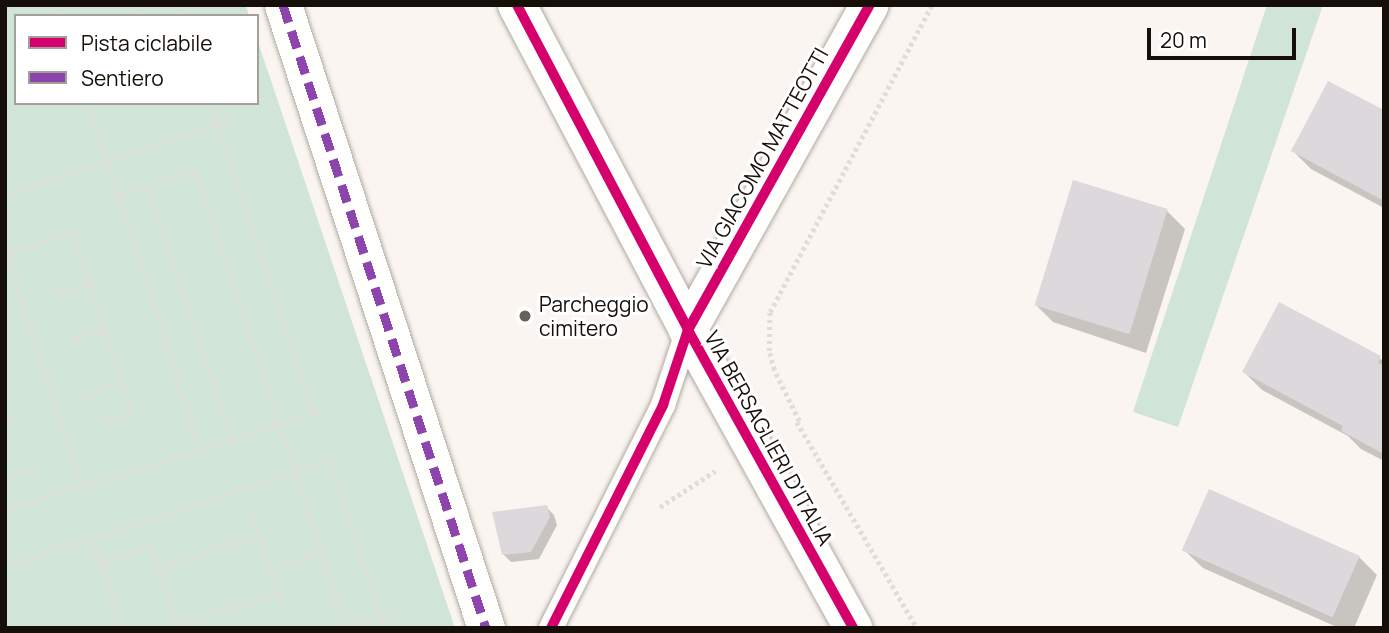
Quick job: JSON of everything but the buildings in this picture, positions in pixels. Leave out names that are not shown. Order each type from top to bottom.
[{"type":"street","points":[[283,5],[486,628]]},
{"type":"street","name":"VIA BERSAGLIERI D'ITALIA","points":[[517,5],[688,330],[853,628]]},
{"type":"street","name":"VIA GIACOMO MATTEOTTI","points":[[688,330],[870,5]]},
{"type":"lane","points":[[551,628],[663,405],[688,330]]},
{"type":"path","points":[[799,421],[774,370],[769,351],[770,312],[932,5]]},
{"type":"path","points":[[90,105],[200,449]]},
{"type":"path","points":[[212,105],[314,414]]},
{"type":"path","points":[[5,196],[232,120]]},
{"type":"path","points":[[119,197],[195,172],[344,627],[392,612]]},
{"type":"path","points":[[149,188],[233,439]]},
{"type":"path","points":[[6,254],[73,231],[132,414],[99,424]]},
{"type":"path","points":[[5,247],[83,486]]},
{"type":"path","points":[[55,294],[89,283]]},
{"type":"path","points":[[70,341],[104,329]]},
{"type":"path","points":[[82,396],[122,382]]},
{"type":"path","points":[[5,510],[326,410]]},
{"type":"path","points":[[5,419],[21,413]]},
{"type":"path","points":[[5,566],[342,456]]},
{"type":"path","points":[[329,460],[384,628]]},
{"type":"path","points":[[5,477],[36,467]]},
{"type":"path","points":[[253,515],[286,612]]},
{"type":"path","points":[[159,568],[260,534]]},
{"type":"path","points":[[92,537],[122,628]]},
{"type":"path","points":[[101,562],[151,546],[180,626],[280,593]]},
{"type":"path","points":[[271,569],[321,552]]},
{"type":"green space","points":[[5,5],[246,5],[248,14],[14,14],[14,105],[259,105],[259,45],[455,628],[5,628]]},
{"type":"green space","points":[[1267,5],[1323,5],[1178,427],[1133,412]]},
{"type":"marked path","points":[[283,5],[486,628]]},
{"type":"cycle path","points":[[517,5],[688,330],[853,628]]},
{"type":"cycle path","points":[[551,628],[663,405],[688,330],[870,5]]},
{"type":"place","name":"Parcheggio cimitero","points":[[525,316]]}]
